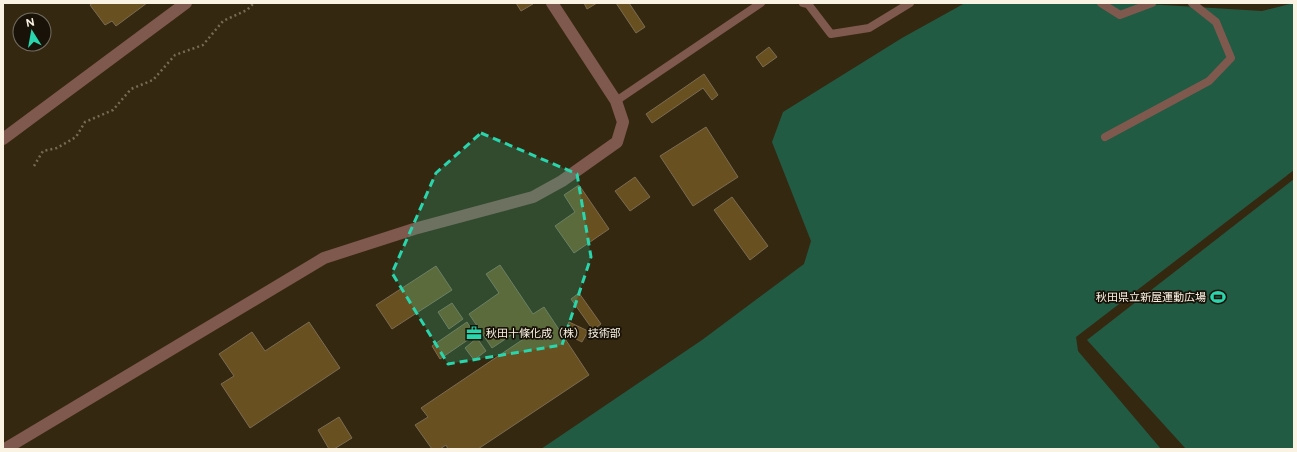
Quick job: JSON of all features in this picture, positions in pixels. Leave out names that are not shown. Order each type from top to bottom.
[{"type":"street","points":[[3,139],[186,3]]},
{"type":"street","points":[[5,449],[324,258],[414,229],[533,197],[562,181],[617,142],[623,122],[616,101],[552,3]]},
{"type":"lane","points":[[616,101],[761,3]]},
{"type":"lane","points":[[807,3],[831,34],[869,28],[910,3]]},
{"type":"lane","points":[[1101,3],[1120,15],[1152,3]]},
{"type":"lane","points":[[1105,137],[1209,81],[1231,58],[1216,22],[1192,3]]},
{"type":"path","points":[[34,166],[43,151],[57,148],[76,138],[85,122],[113,110],[131,89],[153,80],[175,55],[203,45],[223,21],[247,10],[254,3]]},
{"type":"highlighted area","points":[[481,133],[577,174],[591,257],[562,345],[448,364],[392,273],[436,173]]},
{"type":"green space","points":[[965,3],[1130,3],[1262,11],[1294,3],[1294,170],[1076,337],[1078,351],[1161,449],[541,449],[702,340],[804,264],[811,241],[772,142],[783,112],[902,38]]},
{"type":"green space","name":"秋田県立新屋運動広場","points":[[1294,179],[1294,449],[1186,449],[1087,340]]},
{"type":"building","points":[[93,3],[147,3],[116,26],[112,21],[105,25],[90,5]]},
{"type":"building","points":[[516,3],[532,3],[533,4],[521,11]]},
{"type":"building","points":[[584,3],[597,3],[587,9]]},
{"type":"building","points":[[616,3],[629,3],[645,27],[636,33]]},
{"type":"building","points":[[769,47],[777,57],[763,67],[756,57]]},
{"type":"building","points":[[704,74],[718,95],[712,100],[703,88],[652,123],[646,114]]},
{"type":"building","points":[[706,127],[738,177],[693,206],[660,156]]},
{"type":"building","points":[[635,177],[650,197],[630,211],[615,191]]},
{"type":"building","points":[[579,185],[609,229],[574,253],[555,226],[575,212],[564,195]]},
{"type":"building","points":[[732,197],[768,246],[750,260],[714,210]]},
{"type":"building","points":[[500,265],[533,314],[544,307],[589,375],[478,449],[448,449],[446,445],[440,449],[432,449],[415,425],[428,417],[421,408],[525,338],[519,330],[492,348],[469,314],[499,293],[486,274]]},
{"type":"building","points":[[436,266],[452,290],[392,329],[376,305]]},
{"type":"building","points":[[579,293],[601,324],[593,330],[571,299]]},
{"type":"building","points":[[452,303],[463,319],[449,329],[438,312]]},
{"type":"building","points":[[309,322],[340,368],[250,428],[221,384],[234,376],[219,354],[252,332],[265,351]]},
{"type":"building","points":[[467,322],[475,335],[440,359],[432,346]]},
{"type":"building","points":[[569,322],[588,331],[582,342],[564,333]]},
{"type":"building","points":[[477,338],[486,351],[474,360],[465,348]]},
{"type":"building","points":[[339,417],[352,438],[334,449],[329,449],[318,430]]},
{"type":"place","name":"秋田県立新屋運動広場","points":[[1218,297]]},
{"type":"place","name":"秋田十條化成（株） 技術部","points":[[474,333]]}]
